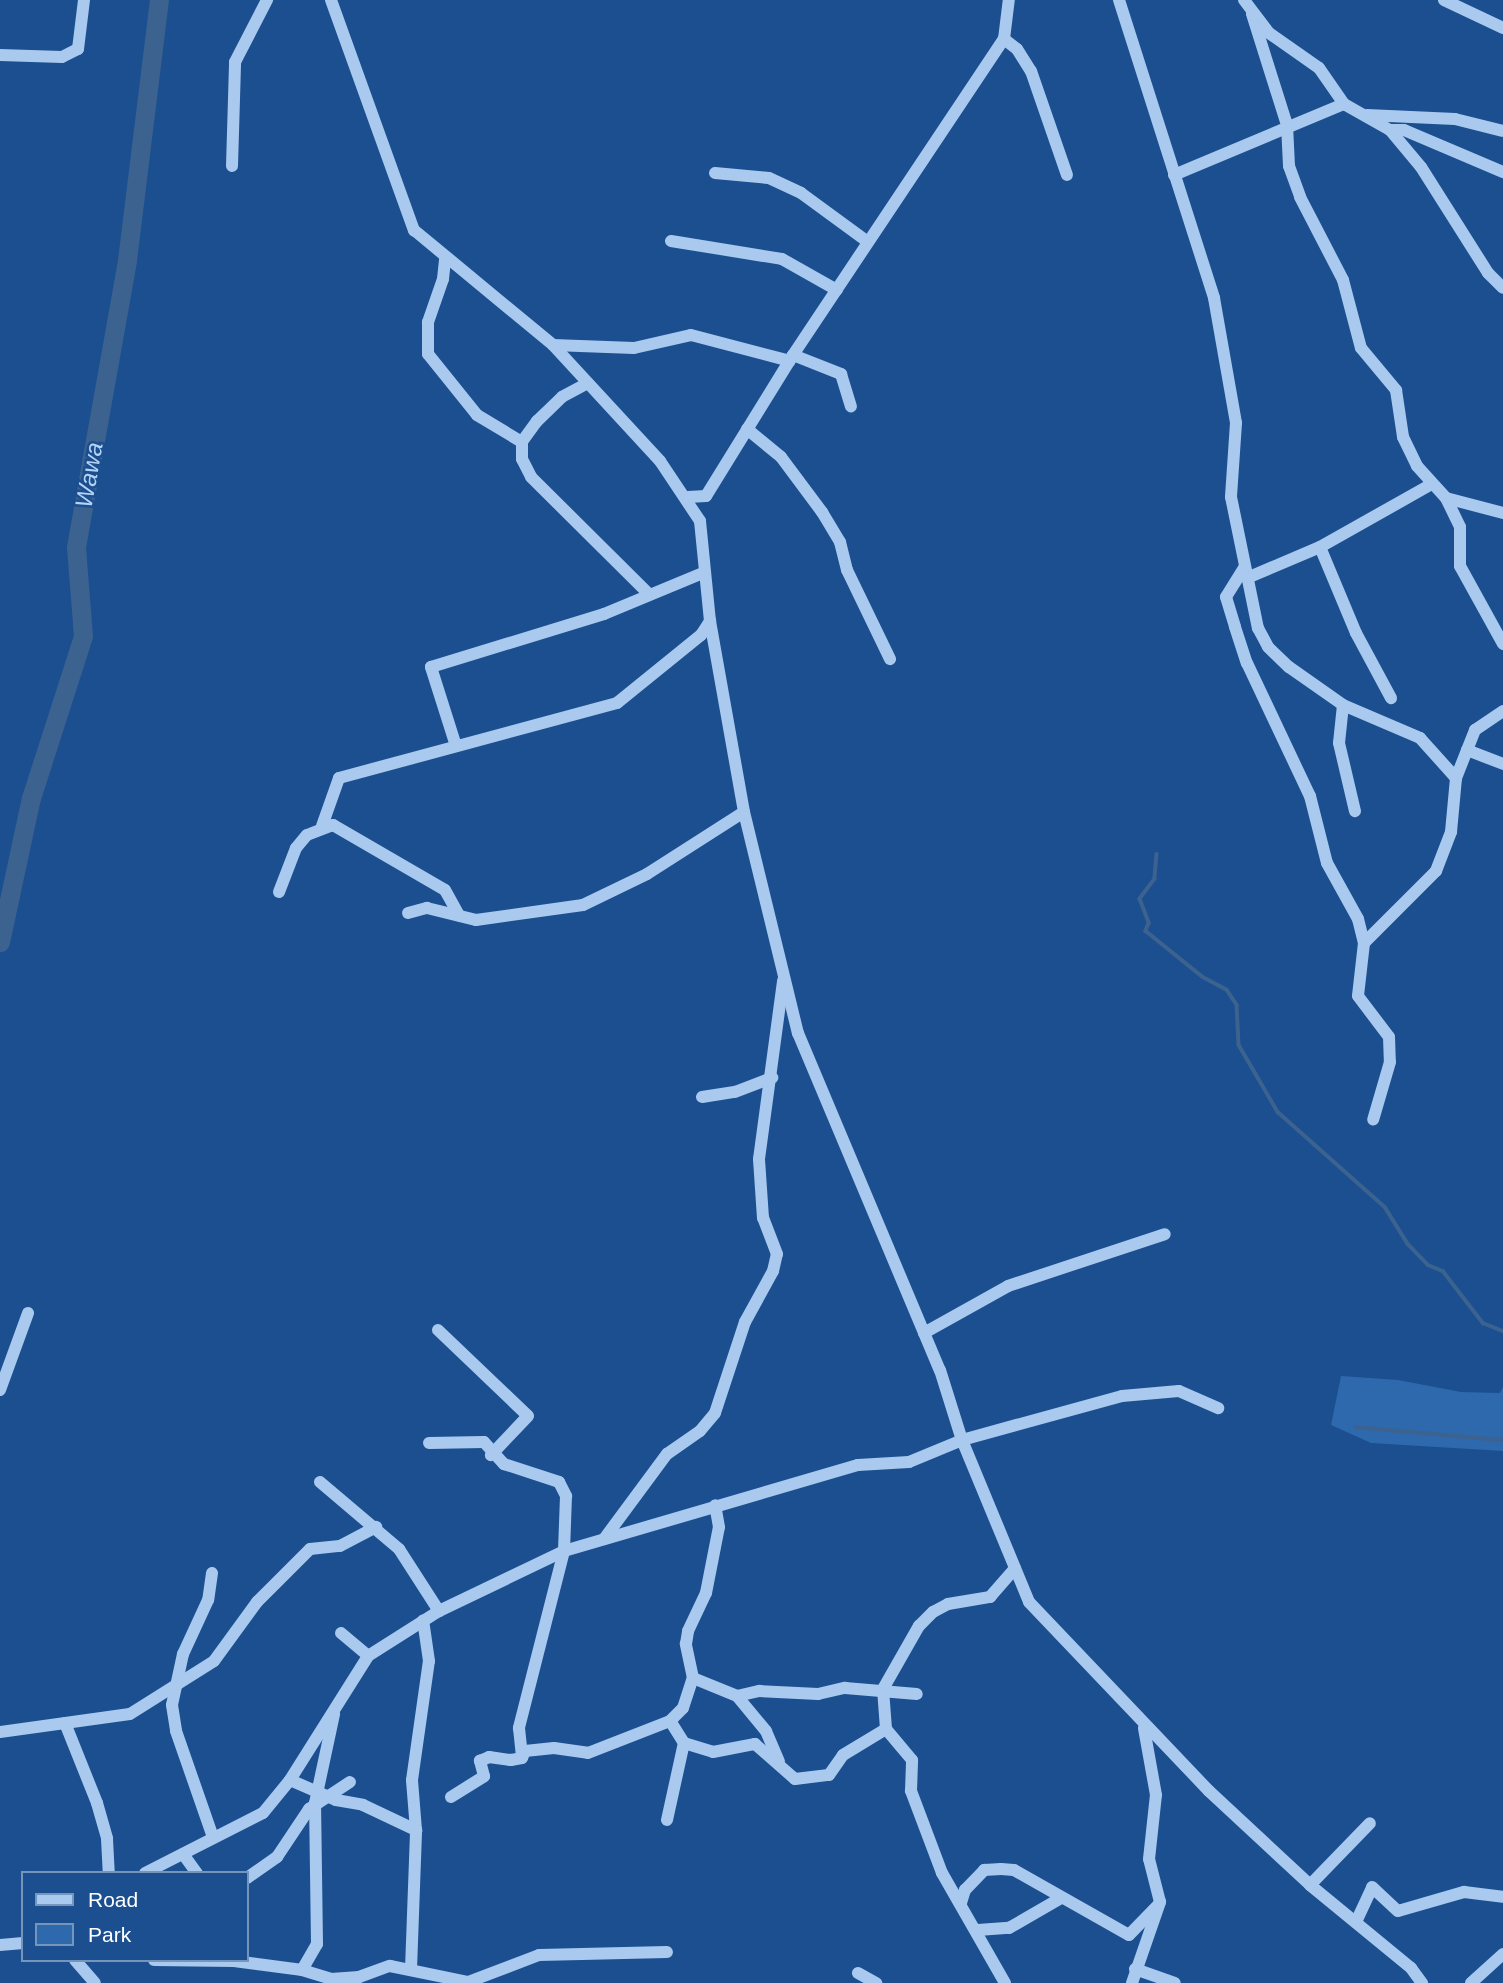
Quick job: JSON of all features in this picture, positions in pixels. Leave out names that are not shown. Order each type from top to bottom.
[{"type":"street","points":[[0,55],[62,57],[78,49],[84,0]]},
{"type":"street","points":[[232,166],[235,62],[267,0]]},
{"type":"street","points":[[331,0],[414,230],[445,260],[553,345],[586,384],[619,414],[688,497],[700,522]]},
{"type":"street","points":[[1009,0],[1004,39],[792,358],[706,496],[700,522],[703,573],[744,812],[798,1032],[924,1333],[962,1440],[1029,1602],[1160,1743],[1310,1885],[1356,1922],[1422,1983]]},
{"type":"street","points":[[1119,0],[1214,298],[1236,423],[1231,497],[1258,628],[1268,647],[1289,667],[1343,705],[1420,738],[1455,778]]},
{"type":"street","points":[[1244,0],[1269,33],[1319,68],[1344,104],[1390,130],[1421,167],[1488,273],[1503,288]]},
{"type":"street","points":[[1444,0],[1503,28]]},
{"type":"street","points":[[1252,14],[1287,125],[1289,166],[1300,197],[1343,280],[1361,348],[1396,390],[1403,437],[1430,485],[1446,498],[1503,513]]},
{"type":"street","points":[[1004,39],[1017,49],[1031,72],[1067,175]]},
{"type":"street","points":[[1174,175],[1287,125],[1344,104]]},
{"type":"street","points":[[1367,115],[1455,119],[1503,131]]},
{"type":"street","points":[[1390,130],[1404,130],[1503,172]]},
{"type":"street","points":[[715,173],[769,178],[801,193],[868,242]]},
{"type":"street","points":[[671,241],[782,259],[837,290]]},
{"type":"street","points":[[445,260],[443,279],[428,322],[428,354],[477,415],[522,442]]},
{"type":"street","points":[[553,345],[634,348],[691,335],[828,365],[841,374],[850,407]]},
{"type":"street","points":[[586,384],[562,397],[522,442],[522,459],[531,477],[649,594]]},
{"type":"street","points":[[747,429],[780,457],[822,512],[840,542],[847,570],[890,659]]},
{"type":"street","points":[[1373,1120],[1390,1062],[1389,1037],[1358,996],[1364,943],[1358,919],[1327,863],[1310,796],[1247,663],[1226,597],[1245,573],[1320,547],[1430,485]]},
{"type":"street","points":[[688,497],[706,496]]},
{"type":"street","points":[[1446,498],[1460,527],[1460,566],[1503,645]]},
{"type":"street","points":[[1320,547],[1356,633],[1391,698]]},
{"type":"street","points":[[456,746],[431,667],[604,614],[703,573]]},
{"type":"street","points":[[279,892],[296,848],[322,826],[339,778],[617,703],[701,635],[710,621]]},
{"type":"street","points":[[1343,705],[1339,743],[1355,811]]},
{"type":"street","points":[[1364,943],[1436,871],[1451,832],[1455,778],[1484,719],[1503,711]]},
{"type":"street","points":[[1467,750],[1503,764]]},
{"type":"street","points":[[408,914],[427,908],[476,920],[583,905],[647,874],[744,812]]},
{"type":"street","points":[[322,826],[333,825],[425,876],[445,890],[459,915]]},
{"type":"street","points":[[603,1539],[667,1454],[700,1431],[715,1413],[745,1322],[773,1271],[776,1254],[763,1217],[759,1159],[784,975]]},
{"type":"street","points":[[702,1097],[734,1092],[772,1077]]},
{"type":"street","points":[[924,1333],[1008,1286],[1165,1234]]},
{"type":"street","points":[[0,1390],[28,1313]]},
{"type":"street","points":[[438,1330],[528,1416],[491,1455]]},
{"type":"street","points":[[149,1871],[263,1813],[290,1780],[334,1710],[346,1685],[368,1656],[439,1611],[564,1551],[858,1465],[909,1462],[962,1440],[1122,1396],[1179,1391],[1218,1408]]},
{"type":"street","points":[[429,1443],[484,1442],[491,1455],[504,1464],[559,1482],[566,1496],[564,1551],[519,1728],[522,1758]]},
{"type":"street","points":[[320,1482],[399,1549],[439,1611]]},
{"type":"street","points":[[522,1758],[525,1751],[554,1748],[588,1753],[670,1721],[683,1708],[693,1678],[686,1644],[706,1593],[719,1527],[715,1505]]},
{"type":"street","points":[[0,1732],[131,1714],[214,1661],[257,1602],[310,1549],[340,1546],[376,1527]]},
{"type":"street","points":[[1005,1983],[978,1930],[942,1873],[911,1791],[912,1760],[886,1729],[883,1689],[919,1626],[933,1612],[948,1604],[990,1597],[1015,1568]]},
{"type":"street","points":[[212,1573],[208,1600],[183,1654],[174,1689],[176,1731],[213,1837]]},
{"type":"street","points":[[411,1969],[416,1830],[412,1780],[429,1661],[423,1620]]},
{"type":"street","points":[[341,1633],[368,1656]]},
{"type":"street","points":[[693,1678],[737,1696],[766,1731],[782,1768]]},
{"type":"street","points":[[737,1696],[759,1691],[818,1694],[845,1688],[883,1689],[917,1694]]},
{"type":"street","points":[[302,1970],[317,1944],[320,1797],[334,1710]]},
{"type":"street","points":[[670,1721],[684,1743],[713,1752],[755,1744],[795,1779],[829,1775],[843,1755],[886,1729]]},
{"type":"street","points":[[65,1723],[97,1802],[107,1839],[109,1871]]},
{"type":"street","points":[[1132,1983],[1160,1902],[1149,1860],[1156,1795],[1144,1727]]},
{"type":"street","points":[[667,1819],[684,1743]]},
{"type":"street","points":[[1151,1763],[1160,1743]]},
{"type":"street","points":[[451,1797],[484,1776],[480,1761],[522,1758]]},
{"type":"street","points":[[290,1780],[320,1797],[363,1805],[416,1830]]},
{"type":"street","points":[[248,1877],[277,1857],[320,1797],[351,1782]]},
{"type":"street","points":[[1310,1885],[1370,1823]]},
{"type":"street","points":[[183,1854],[196,1871]]},
{"type":"street","points":[[961,1903],[965,1890],[984,1870],[1014,1870],[1129,1936],[1160,1902]]},
{"type":"street","points":[[1356,1922],[1372,1887],[1398,1911],[1464,1892],[1503,1897]]},
{"type":"street","points":[[978,1930],[1009,1928],[1061,1898]]},
{"type":"street","points":[[0,1945],[21,1943]]},
{"type":"street","points":[[242,1962],[302,1970],[331,1979],[359,1977],[390,1966],[468,1982],[539,1955],[667,1952]]},
{"type":"street","points":[[1471,1983],[1503,1954]]},
{"type":"street","points":[[77,1962],[95,1983]]},
{"type":"street","points":[[1135,1969],[1175,1983]]},
{"type":"street","points":[[858,1973],[876,1983]]},
{"type":"green space","points":[[1341,1376],[1398,1380],[1461,1392],[1500,1393],[1503,1387],[1503,1451],[1371,1443],[1331,1425]]},
{"type":"waterway","name":"Wawa","points":[[0,942],[31,798],[83,636],[76,547],[127,260],[159,0]]},
{"type":"waterway","points":[[1157,854],[1155,879],[1140,899],[1149,923],[1146,931],[1203,977],[1227,990],[1237,1005],[1239,1045],[1278,1112],[1385,1207],[1408,1244],[1428,1265],[1443,1271],[1483,1323],[1503,1331]]},
{"type":"waterway","points":[[1356,1427],[1503,1440]]}]
